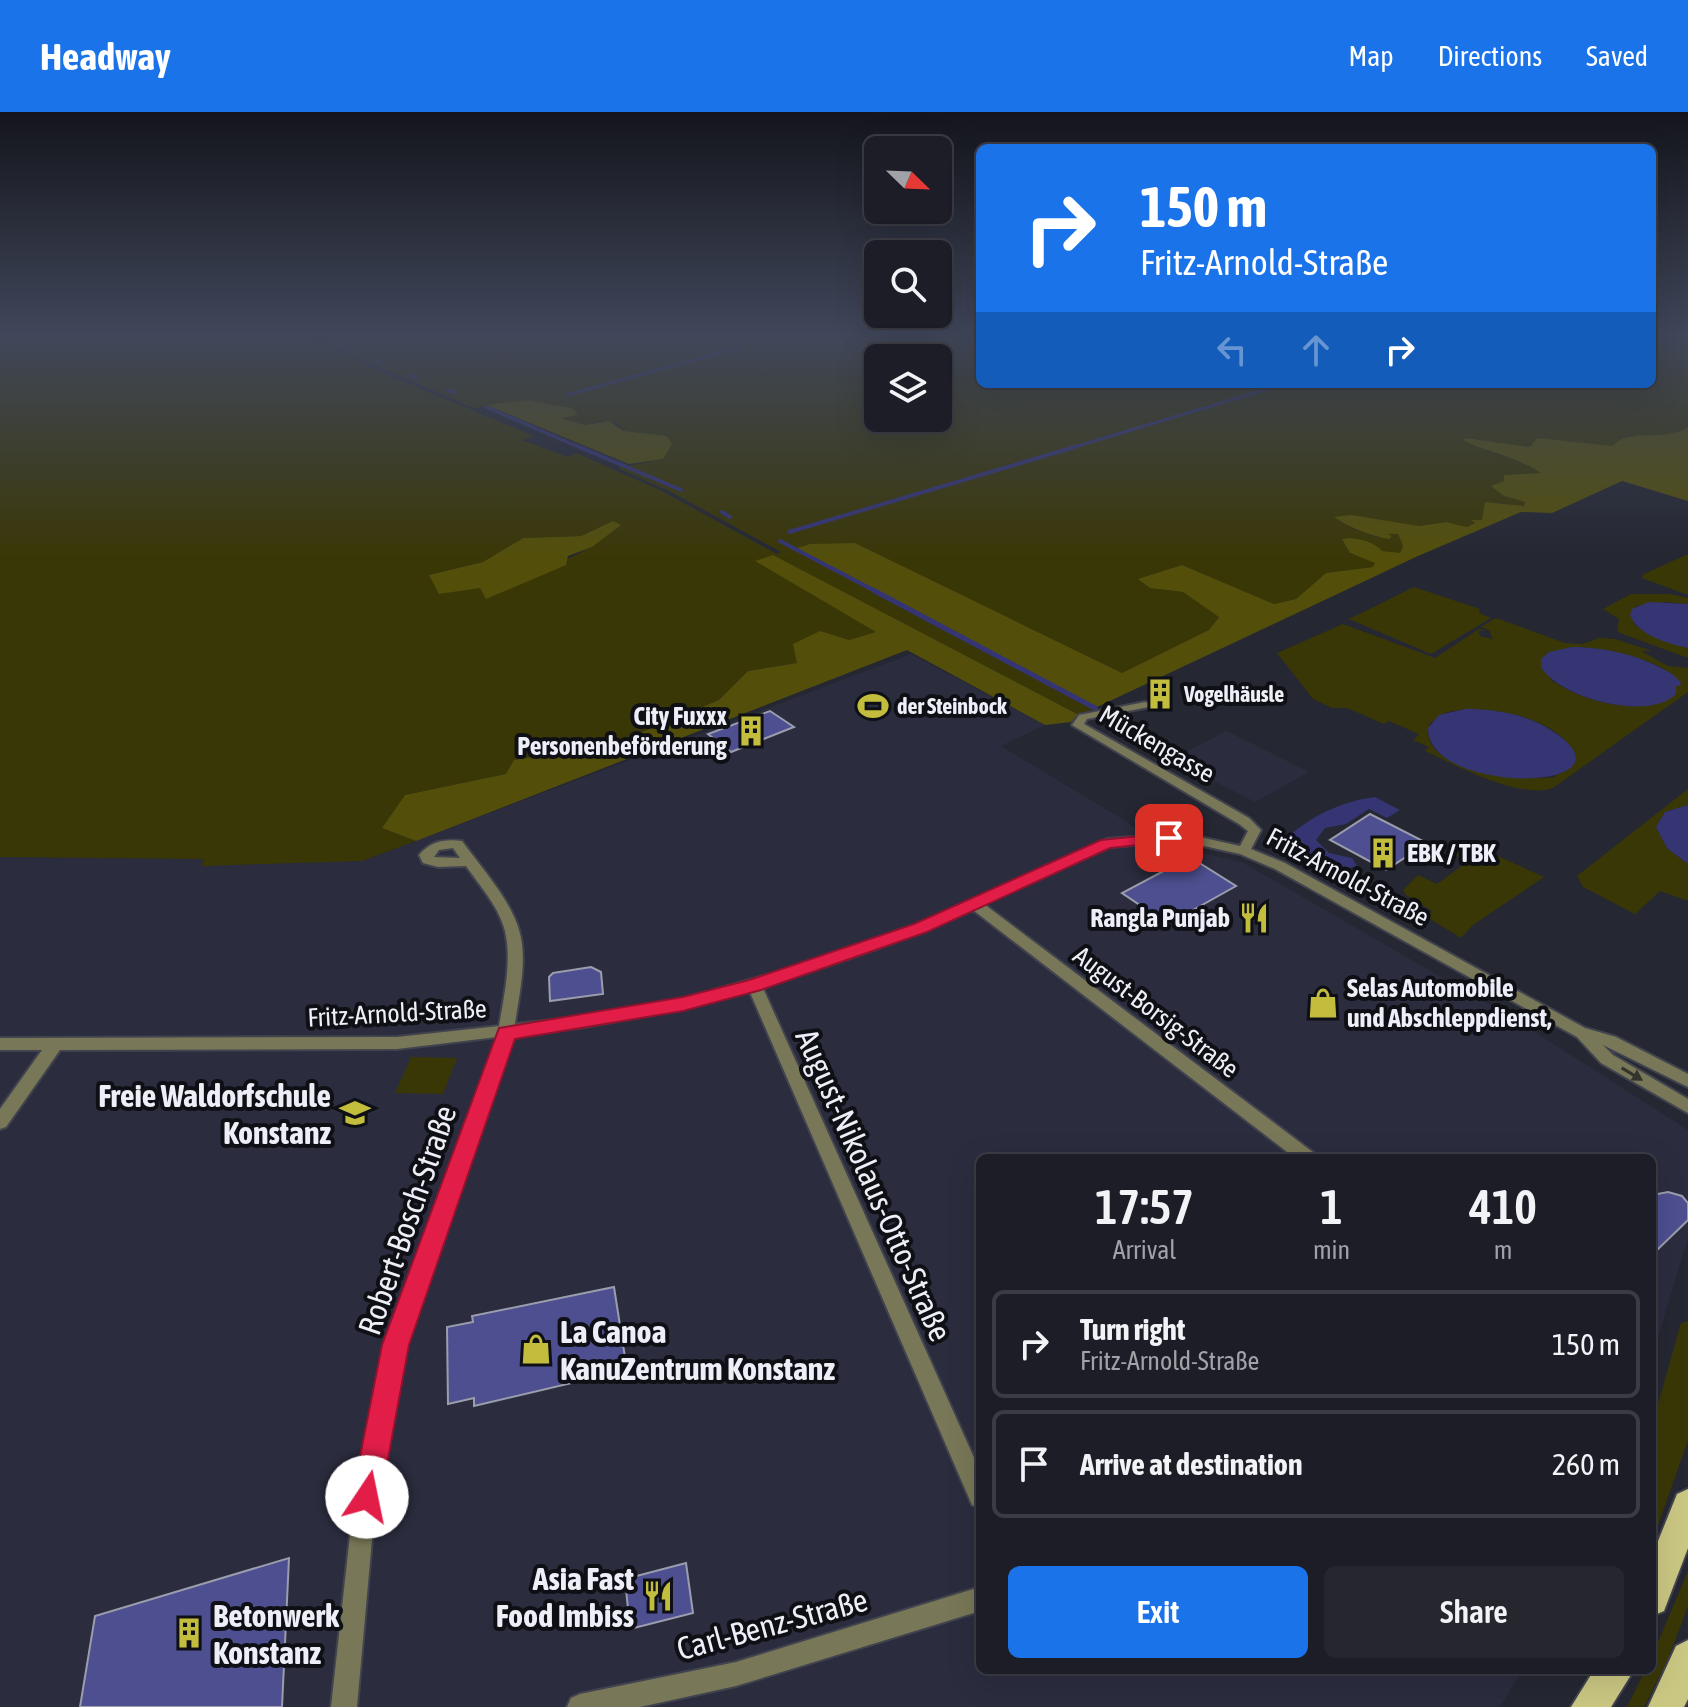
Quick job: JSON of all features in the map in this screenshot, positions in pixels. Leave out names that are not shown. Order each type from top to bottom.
[{"type":"main road","points":[[1656,1589],[1688,1505]]},
{"type":"main road","points":[[1666,1707],[1688,1658]]},
{"type":"main road","points":[[1589,1707],[1613,1674]]},
{"type":"street","name":"Mückengasse","points":[[1145,705],[1083,717],[1078,725],[1244,821],[1255,830],[1244,851]]},
{"type":"street","name":"Fritz-Arnold-Straße","points":[[0,1044],[352,1044],[506,1033],[683,1004],[754,985],[888,941],[1107,843],[1169,838],[1244,851],[1280,866],[1581,1033],[1610,1041],[1687,1080]]},
{"type":"street","name":"Robert-Bosch-Straße","points":[[344,1707],[363,1517],[396,1345],[506,1033],[515,952],[512,930],[502,908],[471,862]]},
{"type":"street","name":"August-Borsig-Straße","points":[[975,904],[1303,1154]]},
{"type":"street","name":"August-Nikolaus-Otto-Straße","points":[[754,985],[976,1488]]},
{"type":"street","name":"Fritz-Arnold-Straße","points":[[1581,1033],[1607,1059],[1688,1107]]},
{"type":"street","points":[[0,1122],[55,1044]]},
{"type":"street","name":"Carl-Benz-Straße","points":[[580,1707],[736,1674],[976,1600]]},
{"type":"shaded area","points":[[0,408],[468,408],[534,436],[522,440],[568,457],[576,453],[660,490],[777,554],[781,552],[669,491],[618,468],[663,459],[667,436],[624,431],[617,423],[602,421],[585,425],[558,417],[571,408],[864,408],[864,432],[952,432],[952,408],[1688,408],[1688,427],[1668,437],[1630,436],[1613,446],[1530,447],[1466,438],[1543,474],[1504,475],[1504,496],[1526,502],[1524,507],[1498,503],[1482,520],[1467,527],[1446,522],[1419,526],[1335,518],[1380,538],[1390,532],[1398,534],[1403,546],[1400,553],[1350,553],[1376,563],[1373,567],[1326,573],[1296,599],[1274,604],[1182,565],[1139,579],[1151,588],[1183,592],[1219,616],[1210,630],[1122,673],[855,543],[795,549],[1095,708],[1079,715],[773,555],[877,632],[849,640],[797,663],[748,671],[719,700],[587,755],[571,750],[514,760],[507,774],[405,795],[382,828],[416,841],[362,861],[201,866],[204,859],[0,857]],"holes":[[[613,521],[592,547],[486,598],[480,588],[429,575],[483,562],[523,538],[581,536]]]},
{"type":"shaded area","points":[[494,408],[572,408],[578,415],[561,418],[585,425],[609,421],[624,431],[667,436],[672,444],[663,459],[629,464]]},
{"type":"shaded area","points":[[1688,427],[1688,501],[1622,481],[1552,513],[1521,512],[1418,556],[1095,708],[794,549],[810,544],[855,543],[1122,673],[1209,630],[1219,617],[1183,592],[1150,588],[1138,579],[1182,565],[1274,604],[1296,599],[1326,573],[1373,567],[1375,563],[1350,553],[1342,539],[1364,540],[1382,551],[1400,553],[1403,546],[1398,534],[1387,534],[1392,536],[1389,539],[1375,536],[1334,517],[1351,515],[1419,526],[1446,522],[1467,527],[1475,523],[1471,520],[1482,520],[1485,502],[1524,506],[1525,502],[1504,496],[1491,486],[1504,481],[1504,475],[1541,473],[1463,440],[1466,438],[1530,447],[1537,438],[1613,446],[1628,437],[1669,434]]},
{"type":"shaded area","points":[[613,521],[621,525],[592,547],[568,556],[566,565],[486,599],[480,588],[439,594],[429,575],[483,562],[523,538],[581,536]]},
{"type":"shaded area","points":[[1688,554],[1688,595],[1642,578],[1644,574]]},
{"type":"shaded area","points":[[773,555],[1079,715],[1071,722],[1045,725],[907,650],[416,841],[382,828],[405,795],[506,774],[514,760],[571,750],[587,755],[719,700],[748,671],[797,663],[793,644],[820,631],[849,640],[876,632],[755,561]]},
{"type":"shaded area","points":[[1414,587],[1480,609],[1479,613],[1491,618],[1431,654],[1349,619]]},
{"type":"shaded area","points":[[1631,594],[1670,594],[1688,598],[1688,604],[1667,602],[1636,606],[1634,624],[1649,635],[1688,648],[1688,658],[1617,630],[1619,619],[1603,609]]},
{"type":"shaded area","points":[[1649,602],[1688,604],[1688,648],[1654,638],[1634,622],[1630,615],[1632,609]]},
{"type":"shaded area","points":[[1496,618],[1565,643],[1583,644],[1599,638],[1615,639],[1652,651],[1641,651],[1668,666],[1688,668],[1688,692],[1553,788],[1523,789],[1488,779],[1425,751],[1429,747],[1413,740],[1419,734],[1389,721],[1384,724],[1347,708],[1332,708],[1313,699],[1277,653],[1343,624],[1435,658],[1479,629],[1487,631],[1478,631],[1480,636],[1493,639],[1489,630],[1481,627]],"holes":[[[1572,647],[1612,652],[1656,665],[1676,679],[1676,694],[1662,701],[1630,706],[1596,701],[1580,695],[1551,680],[1544,656]],[[1465,709],[1495,711],[1540,723],[1565,740],[1574,752],[1555,777],[1499,775],[1455,762],[1438,752],[1429,739],[1430,723],[1447,712]]]},
{"type":"shaded area","points":[[1572,647],[1611,651],[1637,658],[1672,674],[1681,682],[1680,686],[1676,686],[1676,694],[1663,702],[1646,706],[1605,703],[1585,697],[1551,678],[1541,667],[1541,659],[1549,652]]},
{"type":"shaded area","points":[[911,654],[1045,725],[1001,746],[1124,820],[1161,848],[1176,847],[1242,862],[1516,1020],[1688,1130],[1688,1238],[1656,1344],[1656,1154],[976,1154],[976,1674],[1520,1674],[1500,1707],[0,1707],[0,857],[205,859],[201,865],[362,861]]},
{"type":"shaded area","points":[[1465,709],[1514,714],[1548,728],[1575,754],[1571,768],[1552,776],[1523,778],[1490,775],[1459,766],[1437,750],[1428,728],[1439,715]]},
{"type":"shaded area","points":[[1226,731],[1309,772],[1255,802],[1204,776],[1192,766],[1173,759]]},
{"type":"shaded area","points":[[1688,789],[1688,805],[1665,812],[1656,827],[1667,848],[1688,864],[1688,901],[1660,891],[1635,914],[1583,887],[1577,876]]},
{"type":"shaded area","points":[[1375,797],[1400,810],[1387,818],[1369,809],[1346,824],[1325,828],[1316,840],[1329,853],[1352,858],[1357,866],[1336,871],[1305,855],[1285,839],[1327,811]]},
{"type":"shaded area","points":[[1688,805],[1688,864],[1667,848],[1656,827],[1665,812]]},
{"type":"shaded area","points":[[1471,844],[1544,877],[1473,925],[1461,938],[1425,916],[1432,911],[1403,890],[1418,875],[1437,884],[1467,862],[1451,853]]},
{"type":"shaded area","points":[[411,1057],[457,1058],[443,1094],[395,1093]]},
{"type":"shaded area","points":[[1688,1321],[1688,1440],[1656,1532],[1656,1411],[1681,1323]]},
{"type":"shaded area","points":[[1688,1571],[1688,1606],[1668,1659],[1644,1707],[1627,1707],[1643,1674],[1656,1674],[1656,1647]]},
{"type":"building","name":"City Fuxxx Personenbeförderung","points":[[770,711],[794,727],[731,752],[708,734]]},
{"type":"building","name":"EBK / TBK","points":[[1370,814],[1427,843],[1386,870],[1330,840]]},
{"type":"building","points":[[1190,857],[1236,886],[1168,924],[1122,893]]},
{"type":"building","points":[[591,967],[601,972],[603,994],[550,1001],[549,977],[553,973]]},
{"type":"building","points":[[1668,1192],[1682,1196],[1688,1203],[1688,1220],[1656,1251],[1656,1194]]},
{"type":"building","name":"La Canoa KanuZentrum Konstanz","points":[[614,1287],[627,1370],[474,1406],[474,1398],[448,1404],[447,1327],[473,1322],[472,1316]]},
{"type":"building","name":"Betonwerk Konstanz","points":[[289,1558],[282,1707],[80,1707],[95,1616]]},
{"type":"building","name":"Asia Fast Food Imbiss","points":[[686,1563],[693,1613],[630,1629],[625,1579]]},
{"type":"waterway","points":[[489,408],[581,448]]},
{"type":"waterway","points":[[1071,448],[1203,408]]},
{"type":"waterway","points":[[577,446],[681,490]]},
{"type":"waterway","points":[[789,532],[1078,446]]},
{"type":"waterway","points":[[722,512],[730,517]]},
{"type":"waterway","points":[[780,541],[877,592]]},
{"type":"waterway","points":[[873,590],[1095,708]]},
{"type":"place","name":"Vogelhäusle","points":[[1160,694]]},
{"type":"place","name":"der Steinbock","points":[[873,706]]},
{"type":"place","name":"City Fuxxx Personenbeförderung","points":[[751,731]]},
{"type":"place","name":"EBK / TBK","points":[[1383,853]]},
{"type":"place","name":"Rangla Punjab","points":[[1254,918]]},
{"type":"place","name":"Selas Automobile und Abschleppdienst,","points":[[1323,1003]]},
{"type":"place","name":"Freie Waldorfschule Konstanz","points":[[355,1113]]},
{"type":"place","name":"La Canoa KanuZentrum Konstanz","points":[[536,1349]]},
{"type":"place","name":"Asia Fast Food Imbiss","points":[[658,1596]]},
{"type":"place","name":"Betonwerk Konstanz","points":[[189,1633]]},
{"type":"route","points":[[367,1497],[396,1345],[506,1033],[683,1004],[754,985],[921,928],[1107,843],[1169,838]]}]
